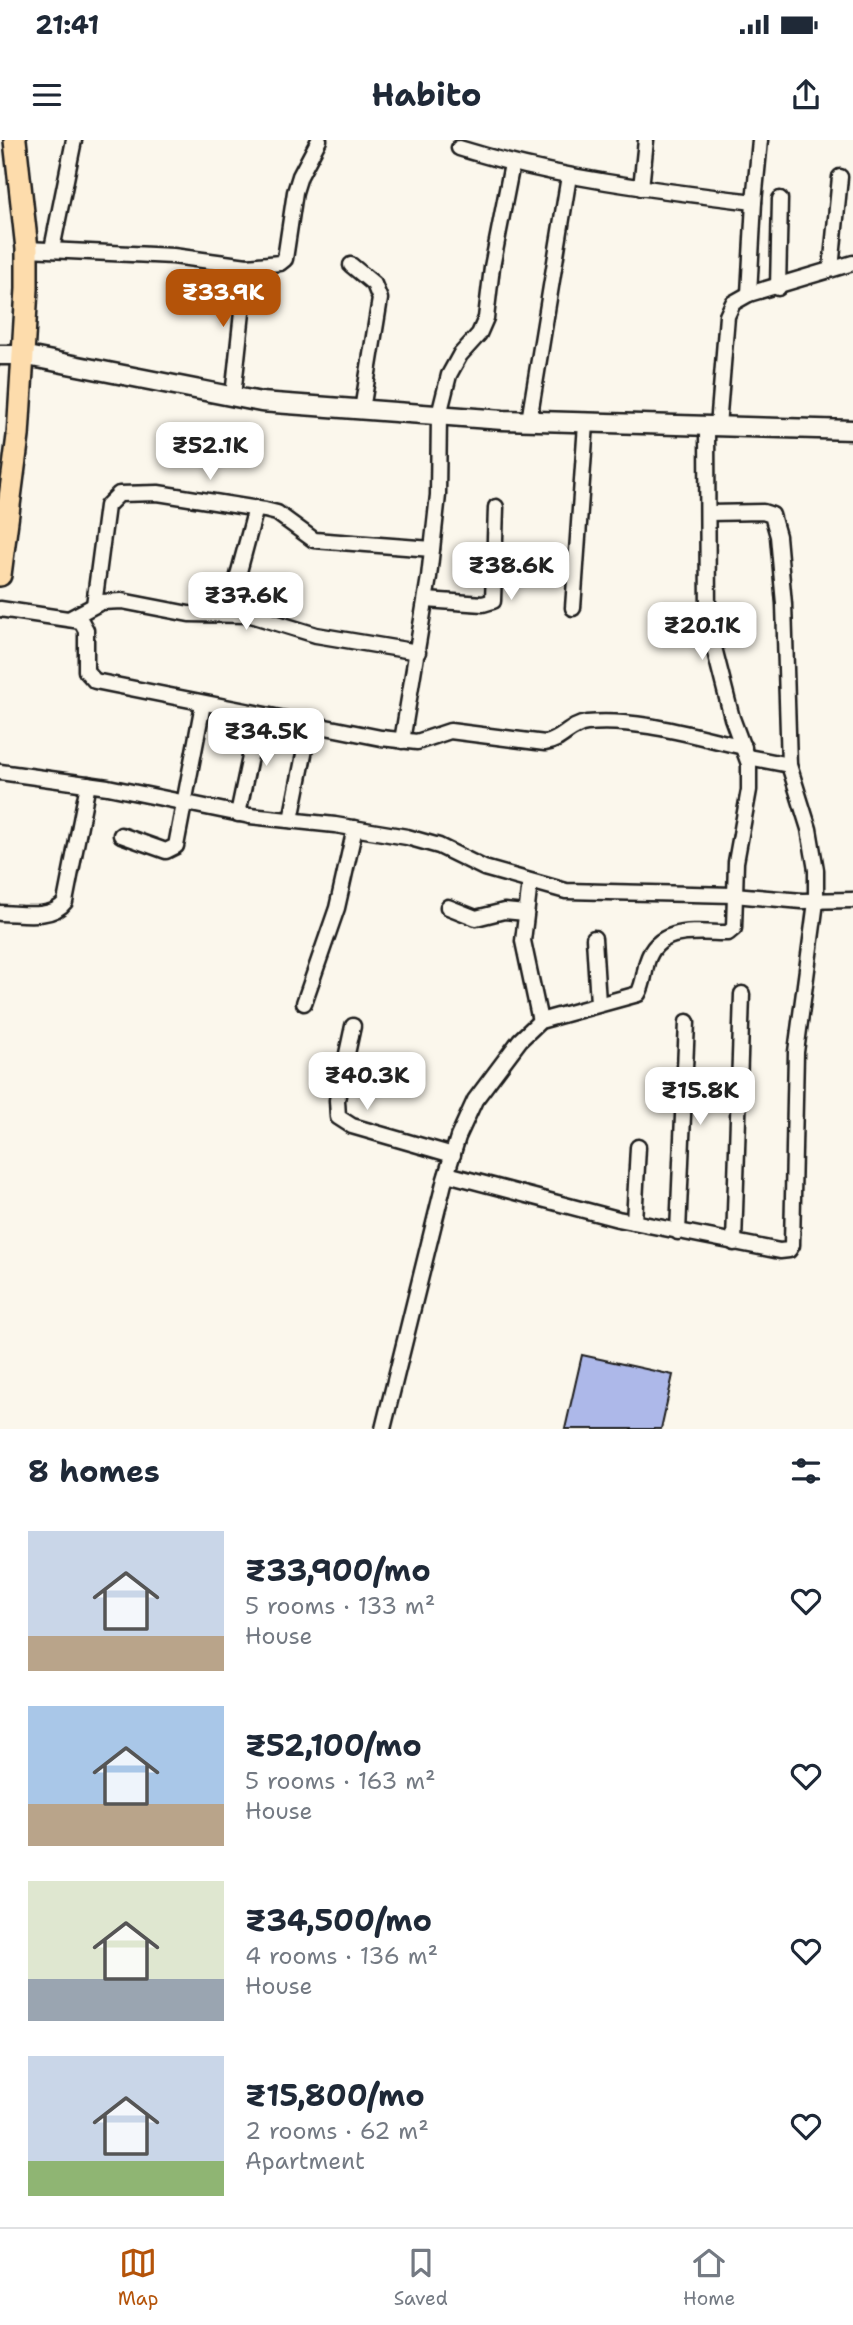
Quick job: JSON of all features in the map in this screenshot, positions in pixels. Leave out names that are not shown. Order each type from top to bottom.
[{"type":"main road","points":[[0,575],[2,539],[18,436],[27,249],[15,140]]},
{"type":"street","points":[[0,140],[15,140]]},
{"type":"street","points":[[52,249],[74,140]]},
{"type":"street","points":[[27,249],[173,256],[247,266],[280,263],[285,259],[300,176],[319,140]]},
{"type":"street","points":[[641,188],[646,140]]},
{"type":"street","points":[[749,294],[760,140]]},
{"type":"street","points":[[459,148],[512,164],[569,176],[754,202]]},
{"type":"street","points":[[402,741],[432,549],[438,495],[439,415],[449,375],[460,355],[480,334],[486,318],[492,267],[512,164]]},
{"type":"street","points":[[529,421],[569,176]]},
{"type":"street","points":[[831,269],[839,177]]},
{"type":"street","points":[[778,288],[780,199]]},
{"type":"street","points":[[383,1429],[447,1174],[475,1100],[520,1040],[540,1021],[638,994],[653,951],[667,936],[677,933],[732,931],[738,844],[749,790],[746,752],[732,718],[708,624],[713,427],[727,316],[733,303],[749,294],[778,288],[853,263]]},
{"type":"street","points":[[351,265],[374,284],[380,299],[362,410]]},
{"type":"street","points":[[233,396],[247,266]]},
{"type":"street","points":[[0,355],[22,355],[261,402],[586,424],[853,430]]},
{"type":"street","points":[[573,608],[586,424]]},
{"type":"street","points":[[94,605],[107,506],[113,496],[125,493],[158,493],[277,513],[314,540],[432,549]]},
{"type":"street","points":[[426,600],[483,604],[493,601],[496,507]]},
{"type":"street","points":[[228,612],[256,508]]},
{"type":"street","points":[[447,1174],[678,1232],[782,1251],[792,1245],[797,1041],[816,902],[816,870],[809,829],[789,765],[784,604],[776,524],[772,515],[763,512],[709,513]]},
{"type":"street","points":[[69,619],[94,605],[116,600],[189,614],[228,612],[251,615],[329,638],[418,652]]},
{"type":"street","points":[[0,609],[81,621],[85,626],[86,671],[95,681],[204,704],[417,742],[450,731],[509,740],[556,742],[569,729],[593,723],[658,729],[789,765]]},
{"type":"street","points":[[121,835],[162,850],[173,850],[177,842],[204,704]]},
{"type":"street","points":[[238,814],[259,714]]},
{"type":"street","points":[[290,820],[310,724]]},
{"type":"street","points":[[0,772],[88,784],[238,814],[355,828],[439,846],[484,868],[566,891],[734,895],[816,902],[853,900]]},
{"type":"street","points":[[0,914],[49,914],[61,909],[65,902],[88,784]]},
{"type":"street","points":[[304,1003],[337,908],[355,828]]},
{"type":"street","points":[[530,882],[524,956],[540,1021]]},
{"type":"street","points":[[448,907],[476,918],[504,911],[526,913]]},
{"type":"street","points":[[594,938],[598,1003]]},
{"type":"street","points":[[734,1243],[742,994]]},
{"type":"street","points":[[678,1232],[687,1022]]},
{"type":"street","points":[[353,1027],[337,1100],[338,1117],[352,1126],[453,1154]]},
{"type":"street","points":[[634,1222],[638,1147]]},
{"type":"building","points":[[582,1355],[673,1375],[661,1429],[565,1429]]}]
